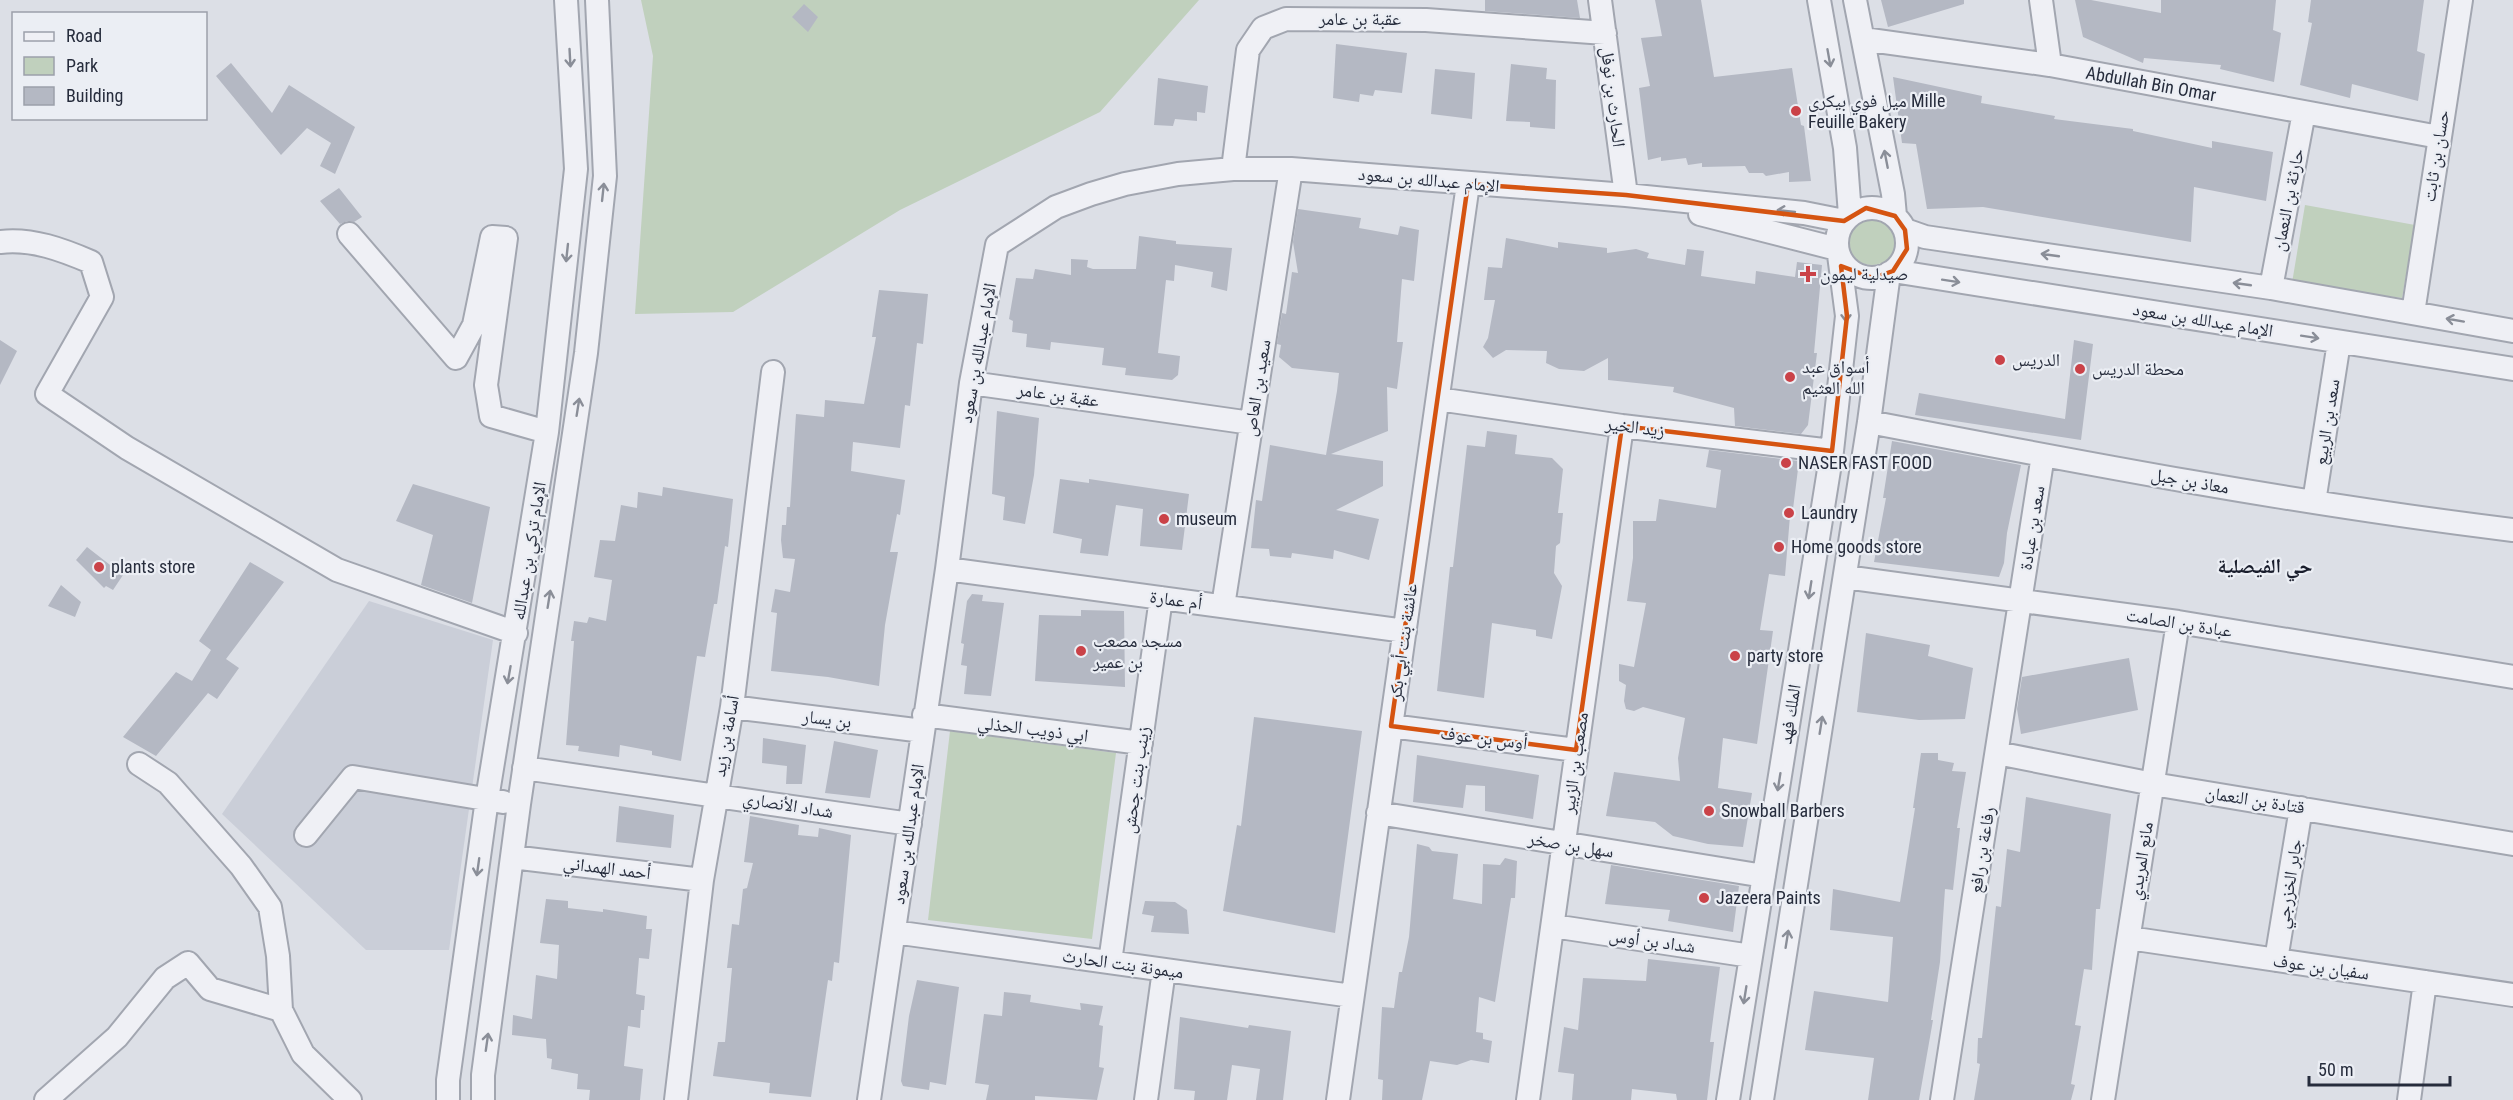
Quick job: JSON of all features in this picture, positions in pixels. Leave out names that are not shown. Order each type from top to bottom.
[{"type":"street","name":"الإمام تركي بن عبدالله","points":[[448,1100],[448,1080],[487,799],[516,633],[547,432],[576,169],[566,0]]},
{"type":"street","name":"الإمام تركي بن عبدالله","points":[[483,1100],[483,1075],[519,804],[586,353],[605,176],[597,0]]},
{"type":"street","name":"الحارث بن نوفل","points":[[1600,0],[1626,195]]},
{"type":"street","points":[[1819,0],[1845,148],[1847,218],[1836,240],[1838,252],[1852,272],[1862,277],[1873,278],[1891,272],[1899,265],[1907,249],[1893,195],[1855,0]]},
{"type":"street","points":[[2041,0],[2050,65]]},
{"type":"street","name":"حسان بن ثابت","points":[[2413,313],[2461,0]]},
{"type":"street","name":"عقبة بن عامر","points":[[1233,169],[1248,50],[1263,28],[1286,19],[1425,10],[1605,33]]},
{"type":"street","name":"Abdullah Bin Omar","points":[[1863,39],[2050,65],[2439,137]]},
{"type":"street","name":"حارثة بن النعمان","points":[[2271,288],[2304,112]]},
{"type":"street","name":"الإمام عبدالله بن سعود","points":[[869,1100],[947,569],[970,383],[997,245],[1056,207],[1091,194],[1125,184],[1178,174],[1233,169],[1291,169],[1626,195],[1847,218]]},
{"type":"street","name":"سعيد بن العاص","points":[[1223,606],[1291,169]]},
{"type":"street","name":"عائشة بنت أبي بكر","points":[[1338,1100],[1468,184]]},
{"type":"street","name":"الإمام عبدالله بن سعود","points":[[1626,195],[1838,252]]},
{"type":"street","points":[[1847,218],[1866,208],[1876,208],[1925,237],[2271,288],[2513,330]]},
{"type":"street","points":[[349,234],[456,358],[474,325],[492,237],[506,238],[486,384],[491,416],[547,432]]},
{"type":"street","points":[[0,242],[57,247],[91,262],[102,297],[47,394],[127,448],[337,570],[516,633]]},
{"type":"street","name":"الملك فهد","points":[[1728,1100],[1832,451],[1847,316],[1838,252]]},
{"type":"street","name":"الإمام عبدالله بن سعود","points":[[1891,272],[2513,369]]},
{"type":"street","name":"الملك فهد","points":[[1762,1100],[1891,272]]},
{"type":"street","name":"سعد بن الربيع","points":[[2314,502],[2339,342]]},
{"type":"street","name":"أسامة بن زيد","points":[[676,1100],[702,880],[732,707],[773,372]]},
{"type":"street","name":"عقبة بن عامر","points":[[970,383],[1251,423]]},
{"type":"street","name":"زيد الخير","points":[[1438,399],[1622,426],[1832,451]]},
{"type":"street","name":"معاذ بن جبل","points":[[1869,422],[2314,502],[2513,530]]},
{"type":"street","name":"مصعب بن الزبير","points":[[1528,1100],[1622,426]]},
{"type":"street","name":"سعد بن عبادة","points":[[2021,600],[2043,455]]},
{"type":"street","name":"أم عمارة","points":[[947,569],[1405,631]]},
{"type":"street","name":"عبادة بن الصامت","points":[[1845,577],[2178,622],[2513,676]]},
{"type":"street","name":"زينب بنت جحش","points":[[1110,962],[1161,598]]},
{"type":"street","name":"رفاعة بن رافع","points":[[1942,1100],[2021,600]]},
{"type":"street","name":"مانع المريدي","points":[[2105,1100],[2178,622]]},
{"type":"street","name":"بن يسار","points":[[732,707],[923,723]]},
{"type":"street","name":"ابي ذويب الحذلي","points":[[923,723],[1141,743]]},
{"type":"street","name":"أوس بن عوف","points":[[1391,726],[1576,750]]},
{"type":"street","name":"قتادة بن النعمان","points":[[1997,753],[2153,784],[2513,844]]},
{"type":"street","points":[[139,765],[168,783],[241,866],[270,907],[278,956],[281,1010],[303,1054],[350,1100]]},
{"type":"street","name":"شداد الأنصاري","points":[[524,768],[716,794],[910,824]]},
{"type":"street","points":[[306,835],[353,777],[519,804]]},
{"type":"street","name":"جابر الخزرجي","points":[[2276,960],[2301,808]]},
{"type":"street","name":"سهل بن صخر","points":[[1378,813],[1764,876]]},
{"type":"street","name":"أحمد الهمداني","points":[[512,857],[702,880]]},
{"type":"street","name":"شداد بن أوس","points":[[1553,926],[1751,956]]},
{"type":"street","name":"ميمونة بنت الحارث","points":[[894,932],[1352,996]]},
{"type":"street","name":"سفيان بن عوف","points":[[2129,938],[2513,995]]},
{"type":"street","points":[[46,1100],[117,1037],[165,978],[188,963],[210,989],[281,1010]]},
{"type":"street","points":[[1146,1100],[1164,970]]},
{"type":"street","points":[[2409,1100],[2425,982]]},
{"type":"highlighted area","points":[[1468,184],[1626,195],[1844,221],[1866,208],[1895,216],[1905,230],[1907,249],[1893,271],[1873,278],[1841,266],[1847,316],[1832,451],[1622,426],[1576,750],[1391,726]]},
{"type":"shaded area","points":[[369,601],[493,640],[449,950],[366,950],[222,814]]},
{"type":"green space","points":[[641,0],[1199,0],[1100,112],[900,210],[733,312],[635,314],[653,56]]},
{"type":"green space","points":[[2305,205],[2415,225],[2402,298],[2292,283]]},
{"type":"green space","points":[[1867,217],[1877,217],[1889,224],[1896,236],[1896,246],[1889,258],[1877,265],[1867,265],[1852,254],[1848,246],[1848,236],[1859,221]]},
{"type":"green space","points":[[950,731],[1116,753],[1092,939],[928,920]]},
{"type":"building","points":[[1485,0],[1577,0],[1580,18],[1485,11]]},
{"type":"building","points":[[1655,0],[1701,0],[1714,77],[1792,68],[1801,125],[1804,126],[1811,181],[1789,182],[1789,172],[1766,176],[1763,173],[1749,173],[1745,166],[1702,167],[1702,163],[1688,165],[1686,158],[1661,161],[1661,157],[1648,160],[1639,88],[1650,86],[1641,38],[1662,36]]},
{"type":"building","points":[[1881,0],[1964,0],[1964,4],[1888,27]]},
{"type":"building","points":[[2075,0],[2091,0],[2161,13],[2161,0],[2276,0],[2273,30],[2281,33],[2274,82],[2220,69],[2221,65],[2144,58],[2143,63],[2083,37]]},
{"type":"building","points":[[2311,0],[2424,0],[2417,51],[2425,54],[2418,101],[2352,84],[2350,98],[2300,85],[2312,23],[2308,22]]},
{"type":"building","points":[[804,4],[818,17],[808,32],[792,17]]},
{"type":"building","points":[[1336,44],[1407,53],[1402,93],[1375,90],[1373,96],[1360,94],[1359,102],[1333,98]]},
{"type":"building","points":[[231,63],[272,113],[289,85],[355,127],[335,174],[320,166],[331,143],[307,128],[281,155],[216,76]]},
{"type":"building","points":[[1511,64],[1547,68],[1546,79],[1556,80],[1555,129],[1530,127],[1530,122],[1506,121]]},
{"type":"building","points":[[1435,69],[1475,73],[1472,119],[1431,114]]},
{"type":"building","points":[[1893,77],[1982,96],[1981,103],[2055,116],[2054,119],[2133,129],[2133,131],[2212,148],[2212,141],[2273,152],[2266,201],[2194,187],[2191,242],[1983,207],[1927,209],[1916,144],[1902,143]]},
{"type":"building","points":[[1158,78],[1208,86],[1205,113],[1197,112],[1197,121],[1175,119],[1173,126],[1154,125]]},
{"type":"building","points":[[339,188],[362,217],[354,222],[347,221],[340,224],[320,201]]},
{"type":"building","points":[[1298,209],[1361,218],[1359,228],[1398,235],[1400,226],[1419,230],[1414,281],[1402,279],[1397,342],[1403,342],[1397,389],[1387,387],[1388,431],[1331,454],[1383,461],[1383,486],[1336,510],[1379,519],[1369,560],[1334,550],[1333,559],[1292,553],[1291,558],[1270,556],[1269,549],[1251,548],[1256,500],[1262,501],[1270,445],[1326,455],[1337,391],[1339,373],[1292,368],[1279,357],[1281,345],[1277,344],[1282,313],[1286,314],[1292,272],[1298,273],[1293,242]]},
{"type":"building","points":[[1139,236],[1176,241],[1176,244],[1232,248],[1227,291],[1211,287],[1213,272],[1175,265],[1174,281],[1166,280],[1158,353],[1180,356],[1178,375],[1172,380],[1125,375],[1126,368],[1102,365],[1104,348],[1051,342],[1050,350],[1026,347],[1027,334],[1012,332],[1013,321],[1009,319],[1016,278],[1033,279],[1035,269],[1071,275],[1071,259],[1088,260],[1087,267],[1093,269],[1136,269]]},
{"type":"building","points":[[1506,238],[1558,248],[1558,242],[1607,248],[1607,253],[1636,249],[1649,253],[1647,258],[1685,265],[1687,249],[1704,251],[1701,276],[1755,284],[1756,271],[1795,277],[1797,262],[1822,265],[1814,353],[1817,353],[1808,425],[1801,434],[1735,426],[1734,408],[1673,392],[1674,387],[1608,380],[1608,358],[1584,371],[1559,369],[1546,363],[1547,351],[1506,350],[1493,358],[1483,347],[1488,338],[1495,300],[1484,300],[1488,267],[1502,268]]},
{"type":"building","points":[[879,290],[928,294],[923,344],[917,343],[910,406],[905,405],[900,448],[853,442],[851,471],[905,480],[900,515],[897,514],[890,552],[898,552],[885,625],[879,686],[828,677],[771,671],[777,613],[771,612],[775,589],[790,592],[795,559],[783,558],[781,540],[782,525],[786,525],[787,507],[790,507],[796,414],[824,417],[825,400],[864,404],[876,337],[872,337]]},
{"type":"building","points":[[0,340],[17,351],[0,385]]},
{"type":"building","name":"محطة الدريس","points":[[2074,340],[2093,344],[2081,440],[1915,415],[1919,393],[2065,419]]},
{"type":"building","points":[[997,411],[1039,418],[1034,475],[1025,524],[1003,520],[1005,497],[992,494]]},
{"type":"building","points":[[1487,431],[1517,435],[1515,454],[1552,458],[1563,469],[1558,513],[1563,513],[1560,543],[1556,546],[1554,573],[1562,586],[1552,639],[1536,636],[1536,630],[1492,623],[1484,698],[1437,691],[1450,567],[1453,567],[1467,445],[1485,447]]},
{"type":"building","points":[[1892,441],[2021,465],[2007,533],[2004,563],[1999,577],[1874,562],[1886,498],[1883,498]]},
{"type":"building","points":[[1709,450],[1799,461],[1792,517],[1790,516],[1785,576],[1769,574],[1760,630],[1773,631],[1757,744],[1723,738],[1718,788],[1752,793],[1743,847],[1708,844],[1673,836],[1655,822],[1606,816],[1614,772],[1680,781],[1678,758],[1685,718],[1643,707],[1634,711],[1626,709],[1624,701],[1626,685],[1619,681],[1619,664],[1634,667],[1646,603],[1627,601],[1633,558],[1633,521],[1656,521],[1659,499],[1716,508],[1721,470],[1706,467]]},
{"type":"building","name":"museum","points":[[1060,479],[1089,483],[1089,479],[1189,494],[1182,550],[1140,546],[1143,509],[1116,505],[1108,556],[1080,553],[1082,539],[1053,533]]},
{"type":"building","points":[[413,484],[490,507],[472,603],[421,585],[433,535],[396,521]]},
{"type":"building","points":[[663,487],[733,499],[728,547],[725,546],[717,604],[714,604],[705,657],[697,656],[681,761],[652,755],[652,751],[620,745],[619,757],[578,751],[579,746],[566,745],[574,641],[571,641],[574,621],[587,623],[589,617],[606,621],[612,580],[594,577],[600,540],[615,541],[621,505],[637,508],[638,492],[662,496]]},
{"type":"building","name":"plants store","points":[[87,547],[123,575],[113,590],[106,586],[104,588],[76,560]]},
{"type":"building","points":[[250,562],[284,582],[226,659],[239,668],[217,699],[208,693],[156,756],[123,737],[176,672],[192,681],[211,650],[199,641]]},
{"type":"building","points":[[61,585],[81,602],[75,617],[48,606]]},
{"type":"building","points":[[972,594],[983,595],[982,601],[1004,603],[991,696],[964,694],[967,666],[961,665],[964,644],[961,643],[967,601]]},
{"type":"building","name":"مسجد مصعب بن عمير","points":[[1081,610],[1124,611],[1125,687],[1035,681],[1039,615],[1081,616]]},
{"type":"building","points":[[1866,633],[1930,645],[1928,656],[1973,668],[1965,719],[1919,720],[1857,712]]},
{"type":"building","points":[[2129,658],[2138,710],[2021,734],[2017,709],[2022,677]]},
{"type":"building","points":[[1254,717],[1362,731],[1335,933],[1223,911],[1237,825],[1241,826]]},
{"type":"building","points":[[763,738],[806,745],[802,784],[786,784],[787,766],[762,763]]},
{"type":"building","points":[[834,741],[878,750],[870,798],[825,793]]},
{"type":"building","points":[[1921,753],[1938,753],[1938,760],[1954,763],[1952,771],[1966,772],[1957,828],[1960,828],[1953,890],[1945,889],[1940,962],[1931,1020],[1933,1020],[1919,1100],[1868,1100],[1874,1058],[1805,1050],[1814,991],[1888,1002],[1893,937],[1830,930],[1833,889],[1900,902]]},
{"type":"building","points":[[1417,755],[1539,775],[1533,819],[1485,811],[1485,786],[1466,785],[1463,808],[1413,802]]},
{"type":"building","points":[[2026,797],[2111,814],[2100,909],[2096,909],[2092,970],[2084,969],[2075,1025],[2081,1026],[2071,1084],[2075,1085],[2071,1100],[1974,1100],[1980,1064],[1977,1063],[1978,1038],[1982,1038],[1996,906],[2001,907],[2007,849],[2020,852]]},
{"type":"building","points":[[619,806],[674,815],[671,848],[616,842]]},
{"type":"building","points":[[750,816],[799,825],[798,835],[818,837],[819,828],[851,835],[839,963],[834,962],[832,981],[828,980],[811,1097],[769,1093],[770,1083],[713,1076],[718,1042],[725,1042],[732,968],[727,968],[732,924],[739,925],[743,889],[747,888],[753,863],[744,862]]},
{"type":"building","points":[[1417,844],[1429,847],[1432,851],[1458,854],[1453,899],[1482,904],[1483,864],[1500,865],[1505,858],[1517,861],[1515,898],[1511,898],[1495,1002],[1479,997],[1476,1032],[1483,1033],[1483,1039],[1492,1041],[1489,1063],[1471,1060],[1457,1065],[1430,1061],[1422,1100],[1382,1100],[1383,1080],[1378,1079],[1382,1007],[1394,1008],[1399,972],[1402,972],[1409,937]]},
{"type":"building","points":[[1611,865],[1739,886],[1733,932],[1668,921],[1670,910],[1605,904]]},
{"type":"building","points":[[546,899],[568,901],[568,908],[603,912],[603,909],[647,916],[646,929],[652,929],[649,959],[639,958],[636,994],[645,996],[644,1010],[641,1010],[640,1028],[628,1026],[624,1066],[643,1069],[640,1100],[589,1100],[590,1090],[577,1089],[578,1074],[551,1069],[552,1059],[547,1058],[546,1039],[512,1035],[513,1015],[532,1019],[536,975],[557,979],[559,945],[540,943]]},
{"type":"building","points":[[1145,901],[1175,902],[1187,910],[1189,934],[1151,932],[1154,916],[1142,914]]},
{"type":"building","points":[[1648,959],[1720,967],[1710,1042],[1714,1042],[1707,1100],[1677,1100],[1676,1094],[1632,1089],[1631,1100],[1572,1100],[1574,1074],[1558,1072],[1564,1027],[1578,1030],[1583,978],[1646,981]]},
{"type":"building","points":[[917,980],[959,987],[946,1085],[930,1082],[929,1090],[903,1086],[901,1081],[909,1016]]},
{"type":"building","points":[[1004,992],[1031,995],[1030,1002],[1081,1010],[1080,1003],[1103,1006],[1099,1025],[1103,1026],[1099,1067],[1104,1068],[1097,1100],[1035,1096],[1035,1100],[986,1100],[989,1085],[975,1083],[984,1014],[1002,1016]]},
{"type":"building","points":[[1180,1017],[1248,1028],[1249,1025],[1291,1031],[1283,1100],[1256,1100],[1260,1069],[1232,1065],[1227,1100],[1194,1100],[1195,1091],[1174,1089]]},
{"type":"place","name":"ميل فوي بيكري Mille Feuille Bakery","points":[[1796,111]]},
{"type":"place","name":"صيدلية ليمون","points":[[1808,274]]},
{"type":"place","name":"الدريس","points":[[2000,360]]},
{"type":"place","name":"محطة الدريس","points":[[2080,369]]},
{"type":"place","name":"أسواق عبد الله العثيم","points":[[1790,377]]},
{"type":"place","name":"NASER FAST FOOD","points":[[1786,463]]},
{"type":"place","name":"Laundry","points":[[1789,513]]},
{"type":"place","name":"museum","points":[[1164,519]]},
{"type":"place","name":"Home goods store","points":[[1779,547]]},
{"type":"place","name":"plants store","points":[[99,567]]},
{"type":"place","name":"مسجد مصعب بن عمير","points":[[1081,651]]},
{"type":"place","name":"party store","points":[[1735,656]]},
{"type":"place","name":"Snowball Barbers","points":[[1709,811]]},
{"type":"place","name":"Jazeera Paints","points":[[1704,898]]},
{"type":"district","name":"حي الفيصلية","points":[[2265,566]]}]
